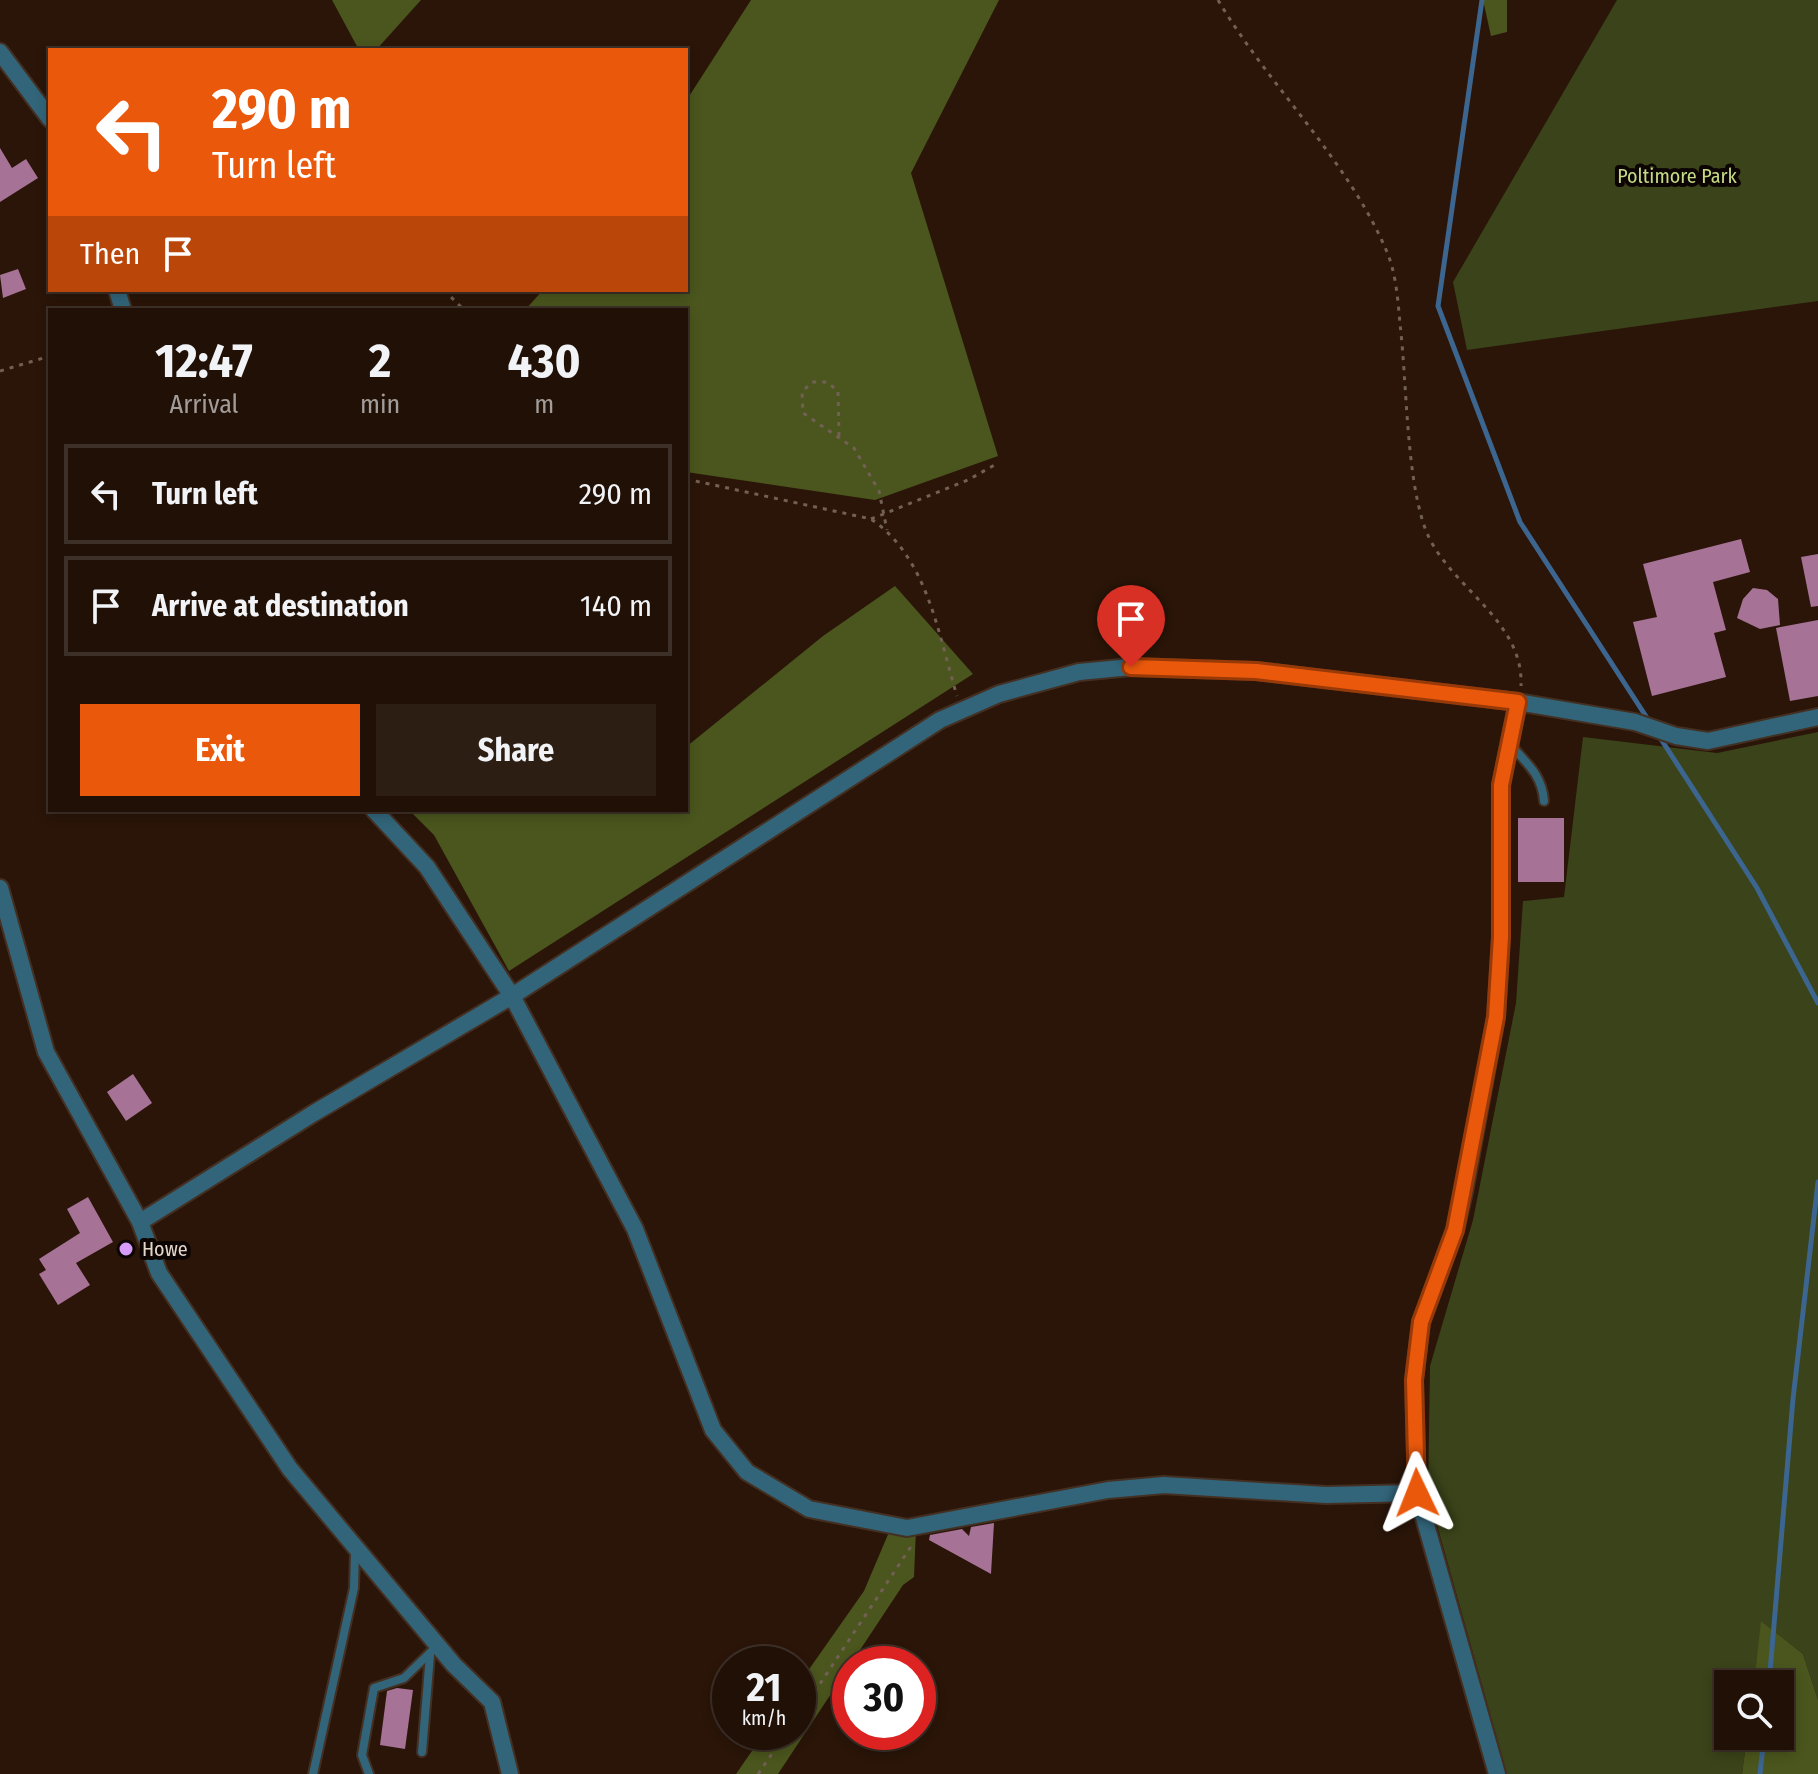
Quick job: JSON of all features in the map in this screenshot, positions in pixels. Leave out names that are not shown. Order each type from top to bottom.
[{"type":"street","points":[[0,52],[48,116]]},
{"type":"street","points":[[140,1222],[314,1113],[512,996],[940,720],[999,694],[1079,672],[1131,667],[1256,671],[1518,702],[1635,722],[1676,736],[1708,741],[1818,717]]},
{"type":"street","points":[[1497,1774],[1417,1493],[1414,1380],[1421,1322],[1455,1230],[1496,1017],[1501,937],[1501,785],[1518,702]]},
{"type":"street","points":[[376,812],[427,867],[512,996],[635,1229],[713,1430],[747,1472],[809,1509],[907,1528],[1108,1490],[1164,1485],[1326,1495],[1417,1493]]},
{"type":"street","points":[[0,888],[46,1052],[140,1222],[159,1273],[290,1469],[355,1547],[433,1650],[492,1702],[510,1774]]},
{"type":"lane","points":[[1508,742],[1536,771],[1543,784],[1544,801]]},
{"type":"lane","points":[[313,1774],[354,1588],[355,1547]]},
{"type":"lane","points":[[422,1752],[433,1650]]},
{"type":"lane","points":[[369,1774],[362,1755],[374,1688],[404,1678],[433,1650]]},
{"type":"path","points":[[1218,0],[1356,195],[1388,254],[1398,302],[1417,498],[1426,531],[1447,564],[1501,626],[1517,661],[1521,682],[1518,702]]},
{"type":"path","points":[[446,292],[462,308]]},
{"type":"path","points":[[0,371],[48,357]]},
{"type":"path","points":[[839,436],[838,391],[827,382],[812,382],[800,399],[803,413],[854,448],[872,475],[887,530]]},
{"type":"path","points":[[871,519],[968,480],[998,463]]},
{"type":"path","points":[[688,479],[871,519],[887,530],[920,575],[961,711]]},
{"type":"path","points":[[816,1691],[910,1548],[907,1528]]},
{"type":"path","points":[[758,1774],[775,1750]]},
{"type":"green space","points":[[332,0],[421,0],[378,48],[358,48]]},
{"type":"green space","points":[[751,0],[999,0],[911,173],[998,456],[875,500],[688,472],[688,308],[527,308],[541,292],[688,292],[688,98]]},
{"type":"green space","points":[[1483,0],[1507,0],[1507,32],[1491,36]]},
{"type":"green space","name":"Poltimore Park","points":[[1617,0],[1818,0],[1818,301],[1467,350],[1453,282]]},
{"type":"green space","points":[[895,586],[973,674],[509,971],[434,835],[411,812],[688,812],[688,745],[823,636]]},
{"type":"green space","points":[[1818,732],[1818,1700],[1803,1654],[1762,1622],[1756,1670],[1714,1670],[1714,1750],[1745,1750],[1742,1774],[1507,1774],[1428,1493],[1430,1366],[1473,1220],[1516,1003],[1523,901],[1564,897],[1583,737],[1717,753]]},
{"type":"green space","points":[[916,1528],[914,1577],[903,1585],[863,1646],[832,1646],[832,1692],[816,1717],[816,1659],[864,1591],[889,1532]]},
{"type":"green space","points":[[1761,1621],[1803,1654],[1818,1700],[1818,1774],[1742,1774],[1745,1750],[1794,1750],[1794,1670],[1756,1670]]},
{"type":"green space","points":[[753,1750],[794,1750],[778,1774],[736,1774]]},
{"type":"building","points":[[0,148],[12,168],[26,159],[38,178],[0,202]]},
{"type":"building","points":[[18,269],[26,289],[3,298],[0,275]]},
{"type":"building","points":[[1741,539],[1750,572],[1713,582],[1726,630],[1714,633],[1726,677],[1652,696],[1633,622],[1657,617],[1643,564]]},
{"type":"building","points":[[1818,554],[1818,606],[1811,607],[1801,557]]},
{"type":"building","points":[[1753,588],[1767,590],[1778,599],[1780,625],[1760,629],[1737,618],[1743,599]]},
{"type":"building","points":[[1818,620],[1818,696],[1790,701],[1776,628]]},
{"type":"building","points":[[1518,818],[1564,818],[1564,882],[1518,882]]},
{"type":"building","points":[[133,1074],[152,1103],[126,1121],[107,1092]]},
{"type":"building","points":[[88,1197],[113,1242],[76,1263],[90,1285],[58,1305],[39,1274],[46,1270],[39,1259],[80,1233],[67,1209]]},
{"type":"building","points":[[994,1523],[991,1574],[929,1540],[930,1535],[962,1529],[969,1536],[971,1527]]},
{"type":"building","points":[[397,1688],[413,1690],[405,1749],[380,1745],[387,1691]]},
{"type":"waterway","points":[[1482,0],[1438,306],[1520,522],[1649,721]]},
{"type":"waterway","points":[[1659,736],[1757,888],[1818,1003]]},
{"type":"waterway","points":[[1770,1670],[1793,1399],[1818,1182]]},
{"type":"waterway","points":[[1760,1774],[1763,1750]]},
{"type":"place","name":"Howe","points":[[126,1249]]},
{"type":"route","points":[[1131,667],[1256,671],[1518,702],[1501,785],[1501,937],[1496,1017],[1455,1230],[1421,1322],[1414,1380],[1417,1493]]}]
